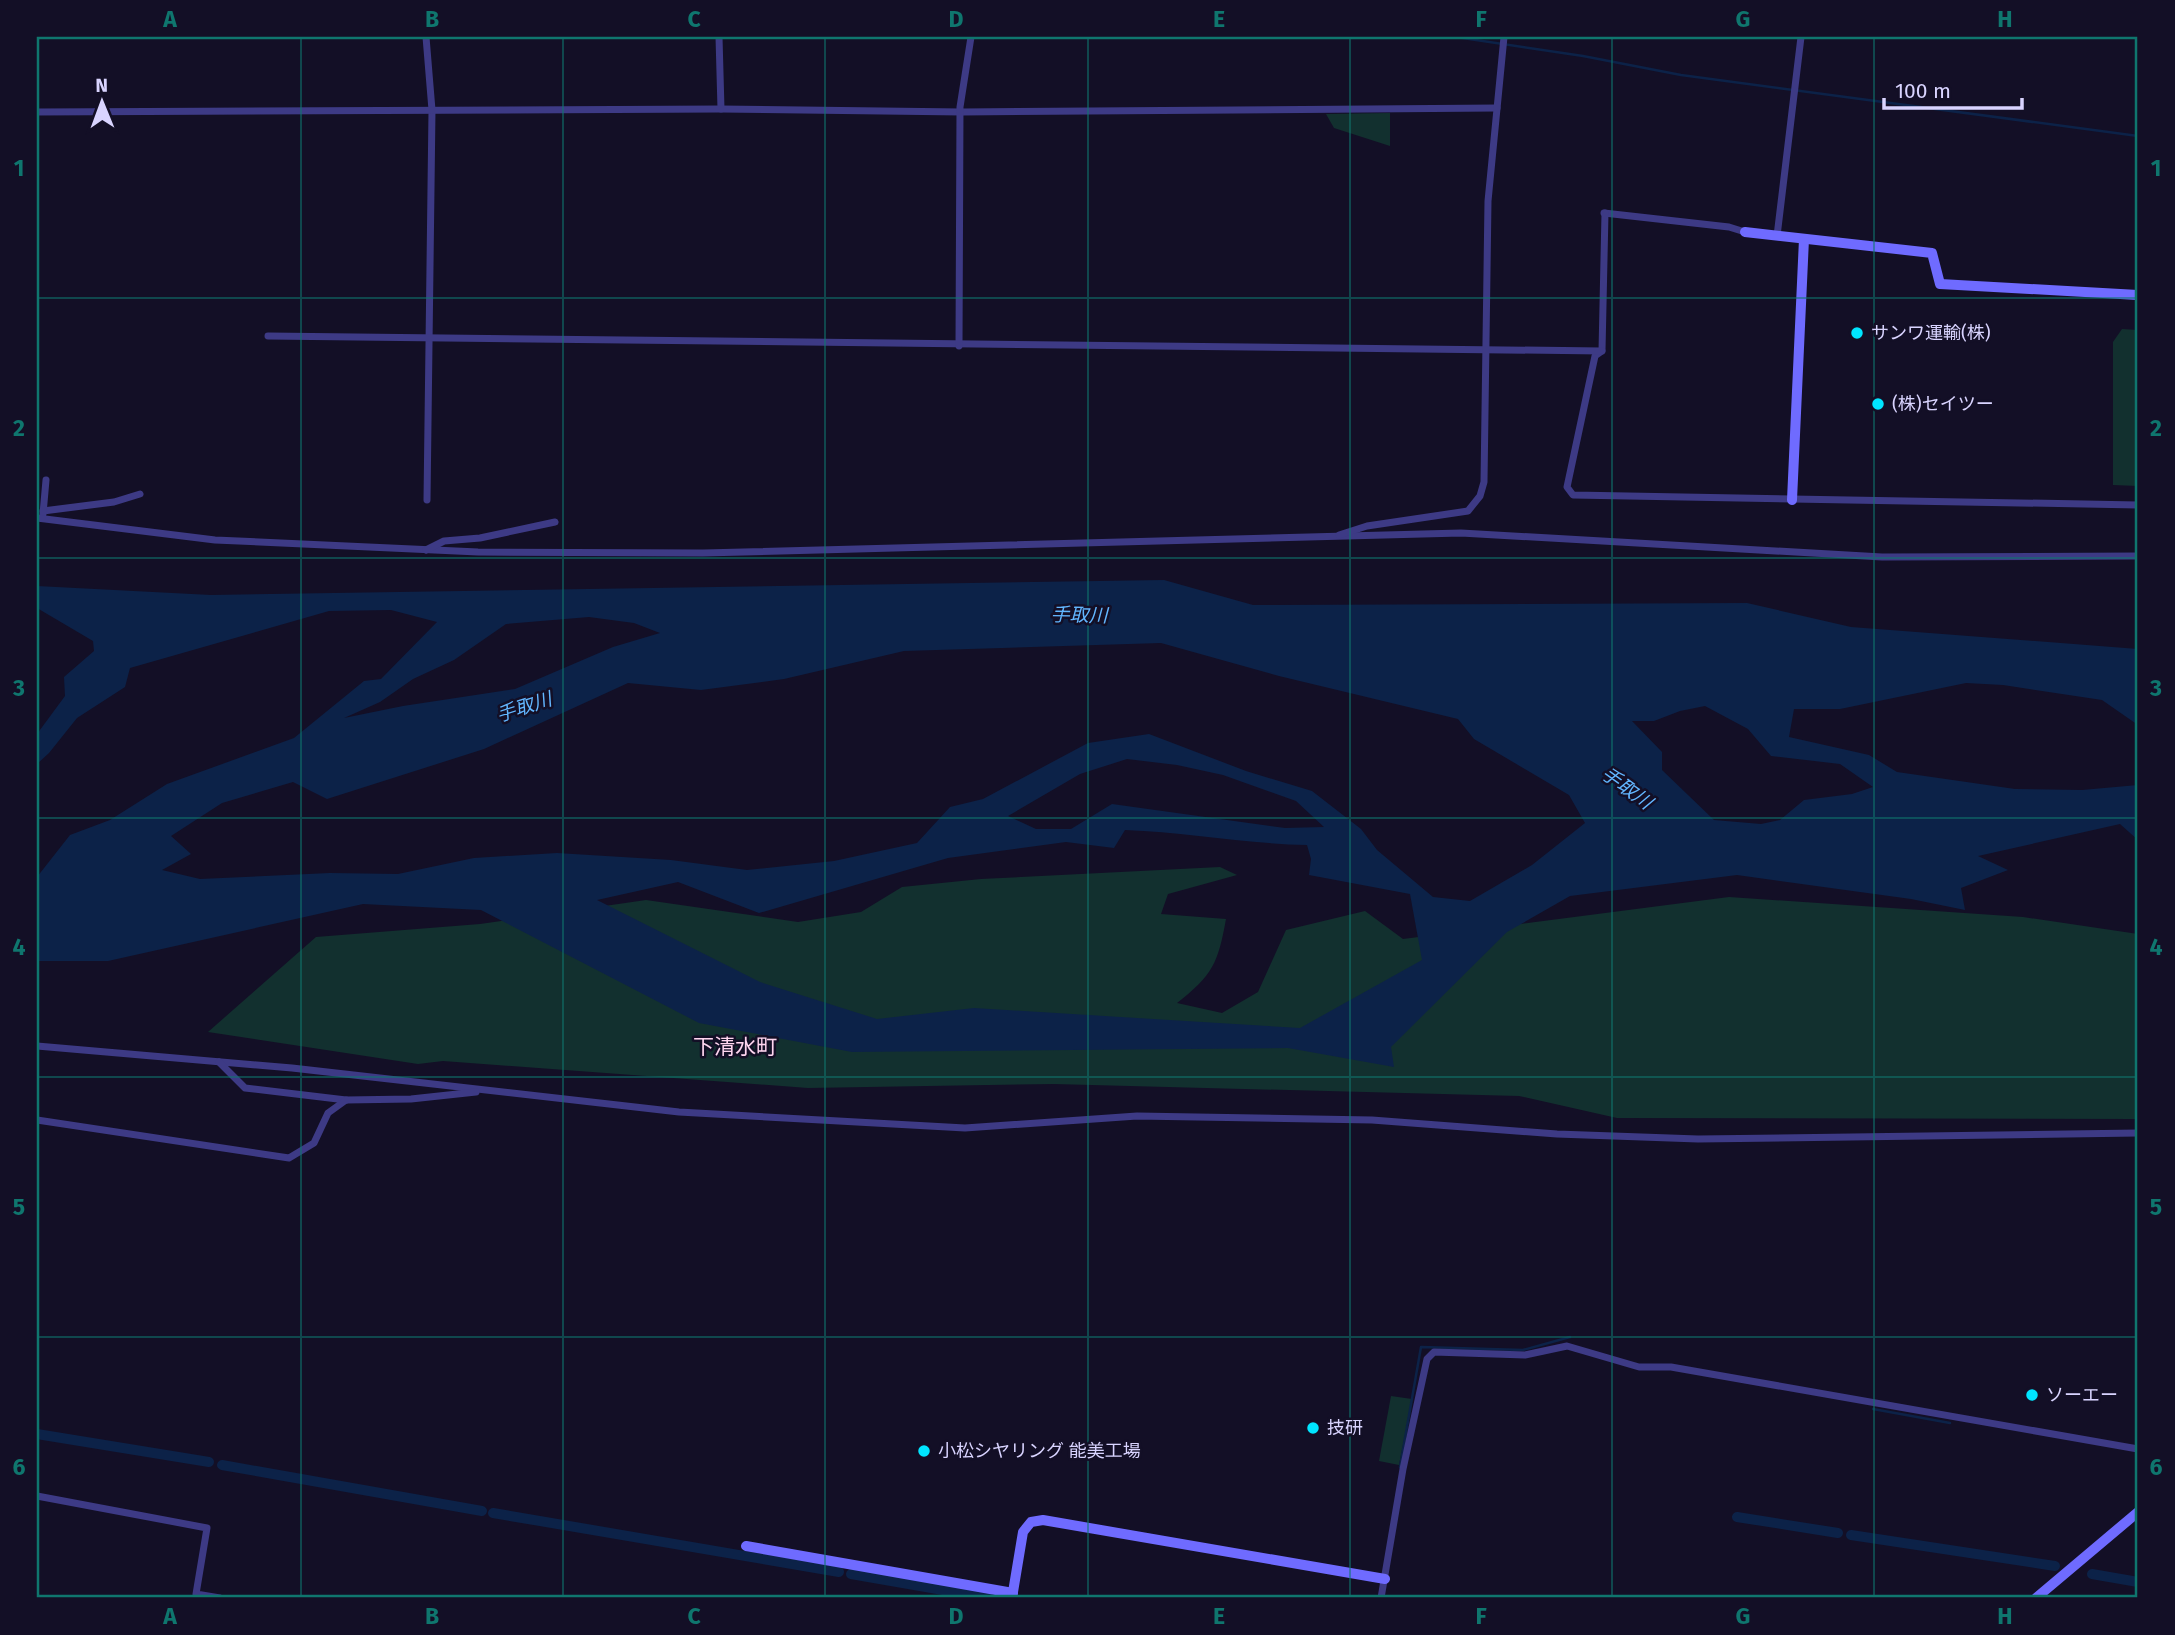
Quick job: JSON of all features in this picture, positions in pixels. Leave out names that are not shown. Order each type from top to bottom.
[{"type":"street","points":[[426,37],[432,110],[428,500]]},
{"type":"street","points":[[719,37],[721,109]]},
{"type":"street","points":[[959,346],[960,107],[971,37]]},
{"type":"street","points":[[1777,236],[1801,37]]},
{"type":"street","points":[[1336,537],[1367,526],[1468,510],[1476,504],[1483,482],[1488,201],[1503,42]]},
{"type":"street","points":[[37,112],[721,109],[962,112],[1497,108]]},
{"type":"street","points":[[1602,351],[1605,213],[1932,253],[1940,284],[2138,295]]},
{"type":"street","points":[[1791,500],[1804,239]]},
{"type":"street","points":[[268,336],[959,346],[1602,351]]},
{"type":"street","points":[[1602,351],[1595,356],[1567,487],[1573,495],[2138,505]]},
{"type":"street","points":[[41,516],[46,480]]},
{"type":"street","points":[[41,516],[114,502],[140,494]]},
{"type":"street","points":[[41,516],[215,540],[425,550],[703,553],[1461,533],[1882,557],[2138,556]]},
{"type":"street","points":[[425,550],[444,541],[480,538],[555,522]]},
{"type":"street","points":[[37,1046],[218,1062],[679,1112],[965,1128],[1138,1116],[1373,1120],[1557,1134],[1698,1139],[2138,1133]]},
{"type":"street","points":[[218,1062],[245,1088],[346,1100],[411,1099],[491,1091]]},
{"type":"street","points":[[37,1120],[289,1158],[314,1143],[328,1113],[346,1100]]},
{"type":"street","points":[[1381,1598],[1403,1469],[1427,1359],[1434,1352],[1525,1355],[1567,1346],[1639,1367],[1671,1367],[2138,1449]]},
{"type":"street","points":[[37,1496],[207,1528],[196,1594],[220,1598]]},
{"type":"street","points":[[2036,1598],[2138,1512]]},
{"type":"street","points":[[746,1546],[1012,1596],[1023,1532],[1031,1522],[1043,1520],[1385,1579]]},
{"type":"green space","points":[[1390,113],[1390,146],[1334,128],[1326,114]]},
{"type":"green space","points":[[2122,329],[2138,330],[2138,486],[2113,485],[2113,342]]},
{"type":"green space","points":[[1220,867],[1237,875],[1168,894],[1161,914],[1226,919],[1212,967],[1199,984],[1177,1003],[1222,1013],[1258,992],[1286,930],[1365,911],[1403,939],[1729,897],[2023,917],[2138,934],[2138,1119],[1617,1118],[1519,1096],[1054,1084],[808,1088],[443,1061],[418,1064],[208,1032],[316,937],[480,924],[646,900],[798,922],[861,912],[902,887],[981,879]]},
{"type":"green space","points":[[1391,1396],[1412,1399],[1399,1465],[1379,1461]]},
{"type":"water","name":"手取川","points":[[1164,580],[1253,605],[1747,603],[1851,627],[2138,649],[2138,725],[2102,700],[2003,685],[1966,683],[1840,709],[1794,709],[1789,737],[1869,755],[1897,772],[2015,789],[2082,790],[2138,785],[2138,840],[2120,824],[1978,856],[2008,870],[1961,888],[1965,910],[1911,899],[1737,875],[1570,896],[1507,932],[1391,1047],[1394,1067],[1288,1048],[852,1052],[699,1023],[481,910],[363,904],[108,961],[37,961],[37,877],[70,835],[110,820],[167,784],[294,738],[364,681],[381,679],[437,622],[391,610],[329,611],[130,668],[125,687],[77,718],[37,764],[37,734],[65,696],[64,677],[94,651],[93,641],[37,608],[37,586],[211,595]],"holes":[[[589,617],[634,623],[660,633],[613,647],[515,689],[344,718],[380,702],[413,679],[454,660],[506,624]],[[1161,643],[1279,676],[1458,719],[1474,739],[1569,795],[1585,823],[1532,865],[1470,901],[1433,897],[1377,850],[1361,829],[1312,791],[1246,771],[1149,734],[1088,743],[983,799],[950,807],[917,843],[834,861],[747,870],[671,860],[557,853],[474,858],[398,874],[330,873],[200,879],[162,870],[191,854],[171,836],[222,803],[293,782],[327,799],[484,749],[628,683],[701,690],[784,679],[904,651]],[[1705,706],[1748,729],[1771,756],[1840,764],[1873,787],[1852,794],[1804,800],[1780,820],[1761,824],[1714,820],[1662,770],[1662,752],[1632,721],[1654,721],[1680,711]],[[1127,759],[1177,765],[1223,775],[1296,801],[1324,827],[1285,828],[1112,804],[1071,829],[1036,829],[1008,816],[1080,774]],[[1125,830],[1307,845],[1311,859],[1309,875],[1410,894],[1422,960],[1300,1028],[974,1008],[877,1019],[760,982],[597,900],[678,882],[759,913],[948,858],[1066,842],[1114,848]]]},
{"type":"waterway","points":[[1456,37],[1583,56],[1681,75],[2138,136]]},
{"type":"waterway","points":[[1400,1467],[1421,1347],[1523,1350],[1570,1337]]},
{"type":"waterway","points":[[1873,1409],[1950,1423]]},
{"type":"waterway","points":[[37,1434],[209,1462]]},
{"type":"waterway","points":[[222,1465],[482,1511]]},
{"type":"waterway","points":[[493,1513],[839,1572]]},
{"type":"waterway","points":[[1737,1517],[1838,1533]]},
{"type":"waterway","points":[[1851,1535],[2055,1566]]},
{"type":"waterway","points":[[851,1574],[989,1598]]},
{"type":"waterway","points":[[2092,1574],[2138,1582]]},
{"type":"place","name":"サンワ運輸(株)","points":[[1857,333]]},
{"type":"place","name":"(株)セイツー","points":[[1878,404]]},
{"type":"place","name":"ソーエー","points":[[2032,1395]]},
{"type":"place","name":"技研","points":[[1313,1428]]},
{"type":"place","name":"小松シヤリング 能美工場","points":[[924,1451]]},
{"type":"district","name":"下清水町","points":[[735,1047]]}]
